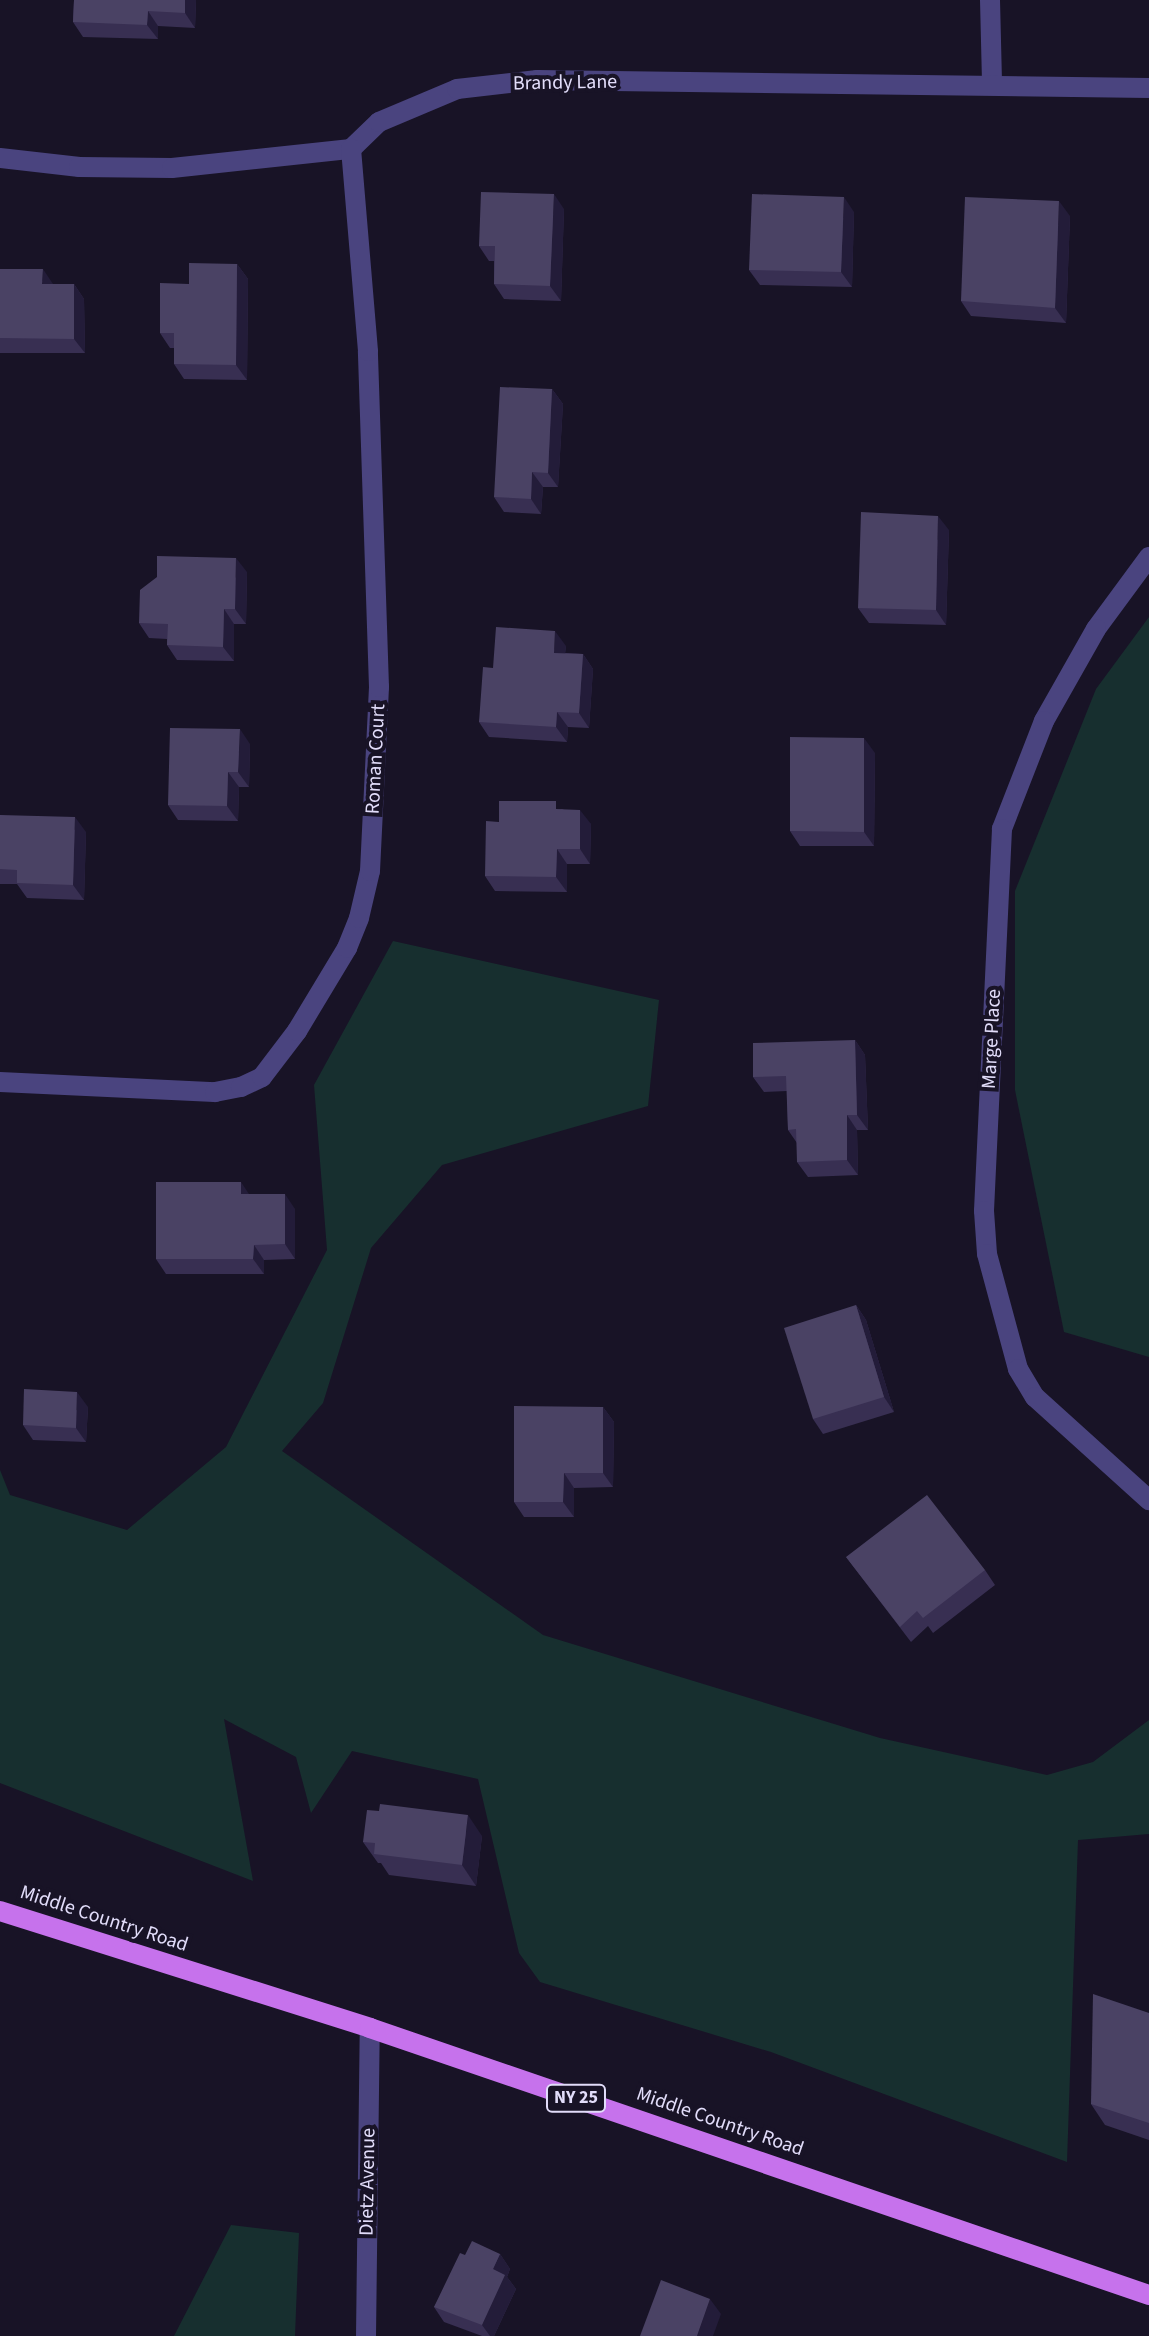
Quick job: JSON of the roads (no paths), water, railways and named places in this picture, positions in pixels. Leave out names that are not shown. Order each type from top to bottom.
[{"type":"main road","name":"Middle Country Road","points":[[0,1911],[370,2028],[1149,2295]]},
{"type":"street","points":[[990,0],[992,84]]},
{"type":"street","name":"Brandy Lane","points":[[351,149],[379,122],[457,89],[537,80],[1149,88]]},
{"type":"street","points":[[0,158],[79,167],[172,168],[351,149]]},
{"type":"street","name":"Roman Court","points":[[0,1082],[215,1092],[241,1087],[262,1077],[297,1031],[347,948],[359,918],[370,871],[379,687],[368,351],[351,149]]},
{"type":"street","name":"Marge Place","points":[[1149,557],[1096,629],[1044,721],[1002,829],[984,1211],[987,1254],[1018,1369],[1035,1397],[1149,1500]]},
{"type":"street","name":"Dietz Avenue","points":[[366,2336],[370,2028]]}]
